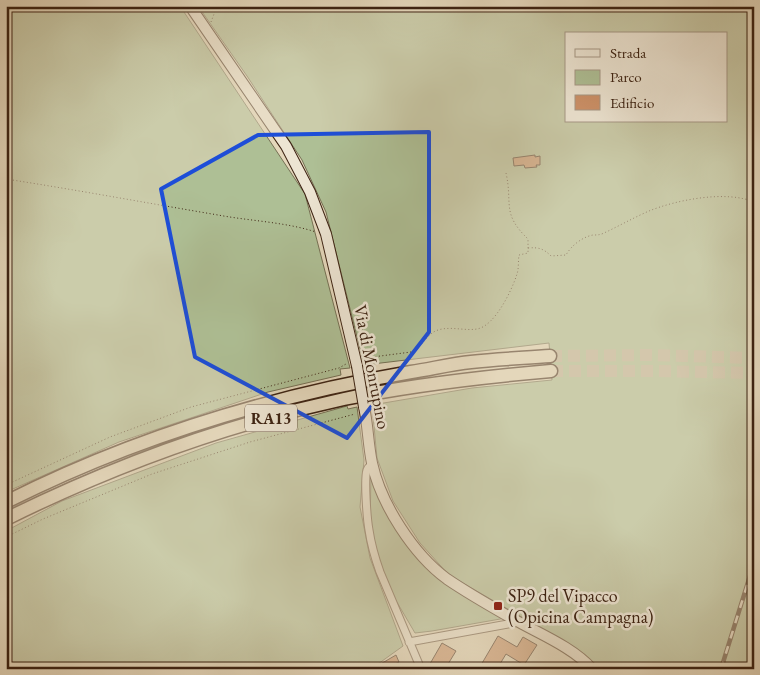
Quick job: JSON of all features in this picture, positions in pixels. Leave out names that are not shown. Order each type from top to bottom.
[{"type":"highway","name":"RA13","points":[[6,502],[45,483],[108,457],[242,410],[372,379],[471,362],[550,356]]},
{"type":"highway","name":"RA13","points":[[6,519],[54,495],[127,466],[249,424],[346,399],[474,378],[551,372]]},
{"type":"main road","name":"Via di Monrupino","points":[[190,6],[286,146],[310,192],[326,234],[356,359],[372,464],[388,506],[409,538],[430,563],[447,578],[573,653],[592,669]]},
{"type":"street","points":[[372,464],[367,474],[368,529],[380,572],[421,669]]},
{"type":"street","points":[[409,642],[519,622]]},
{"type":"path","points":[[207,32],[217,6]]},
{"type":"path","points":[[6,485],[110,437],[191,407],[339,368],[356,359],[412,352],[418,349],[433,332],[439,330],[452,328],[478,329],[486,324],[502,306],[518,272],[519,255],[528,253],[528,239],[515,226],[511,216],[506,174]]},
{"type":"path","points":[[6,179],[99,193],[237,219],[303,228],[326,234]]},
{"type":"path","points":[[528,248],[536,247],[543,249],[552,256],[566,255],[577,242],[590,236],[601,235],[650,210],[675,203],[735,196],[754,202]]},
{"type":"path","points":[[346,315],[367,336],[374,347],[374,357]]},
{"type":"path","points":[[6,537],[43,519],[152,474],[250,442],[365,409]]},
{"type":"highlighted area","points":[[429,132],[429,332],[347,438],[195,357],[161,189],[258,135]]},
{"type":"green space","points":[[6,6],[180,6],[305,194],[350,368],[340,369],[341,375],[268,392],[119,442],[6,492]]},
{"type":"green space","points":[[198,6],[754,6],[754,669],[600,669],[577,649],[449,575],[420,543],[393,501],[377,458],[372,405],[472,388],[552,380],[549,343],[364,365],[326,212],[302,160]]},
{"type":"green space","points":[[347,406],[348,409],[357,407],[364,460],[360,507],[370,558],[403,646],[371,669],[6,669],[6,531],[62,501],[216,443]]},
{"type":"green space","points":[[371,474],[427,566],[506,618],[415,633],[391,592],[382,572],[370,530]]},
{"type":"building","points":[[535,155],[535,157],[540,156],[540,165],[536,165],[537,167],[525,168],[524,165],[514,166],[513,158]]},
{"type":"building","points":[[498,636],[517,647],[523,637],[537,645],[524,665],[506,654],[497,669],[488,669],[481,665]]},
{"type":"building","points":[[442,643],[456,651],[445,669],[427,669]]},
{"type":"building","points":[[396,655],[399,662],[393,665],[394,669],[372,669]]},
{"type":"tunnel","points":[[550,356],[651,355],[754,358]]},
{"type":"tunnel","points":[[551,371],[754,373]]},
{"type":"railway","points":[[721,669],[754,563]]},
{"type":"place","name":"SP9 del Vipacco (Opicina Campagna)","points":[[498,606]]}]
